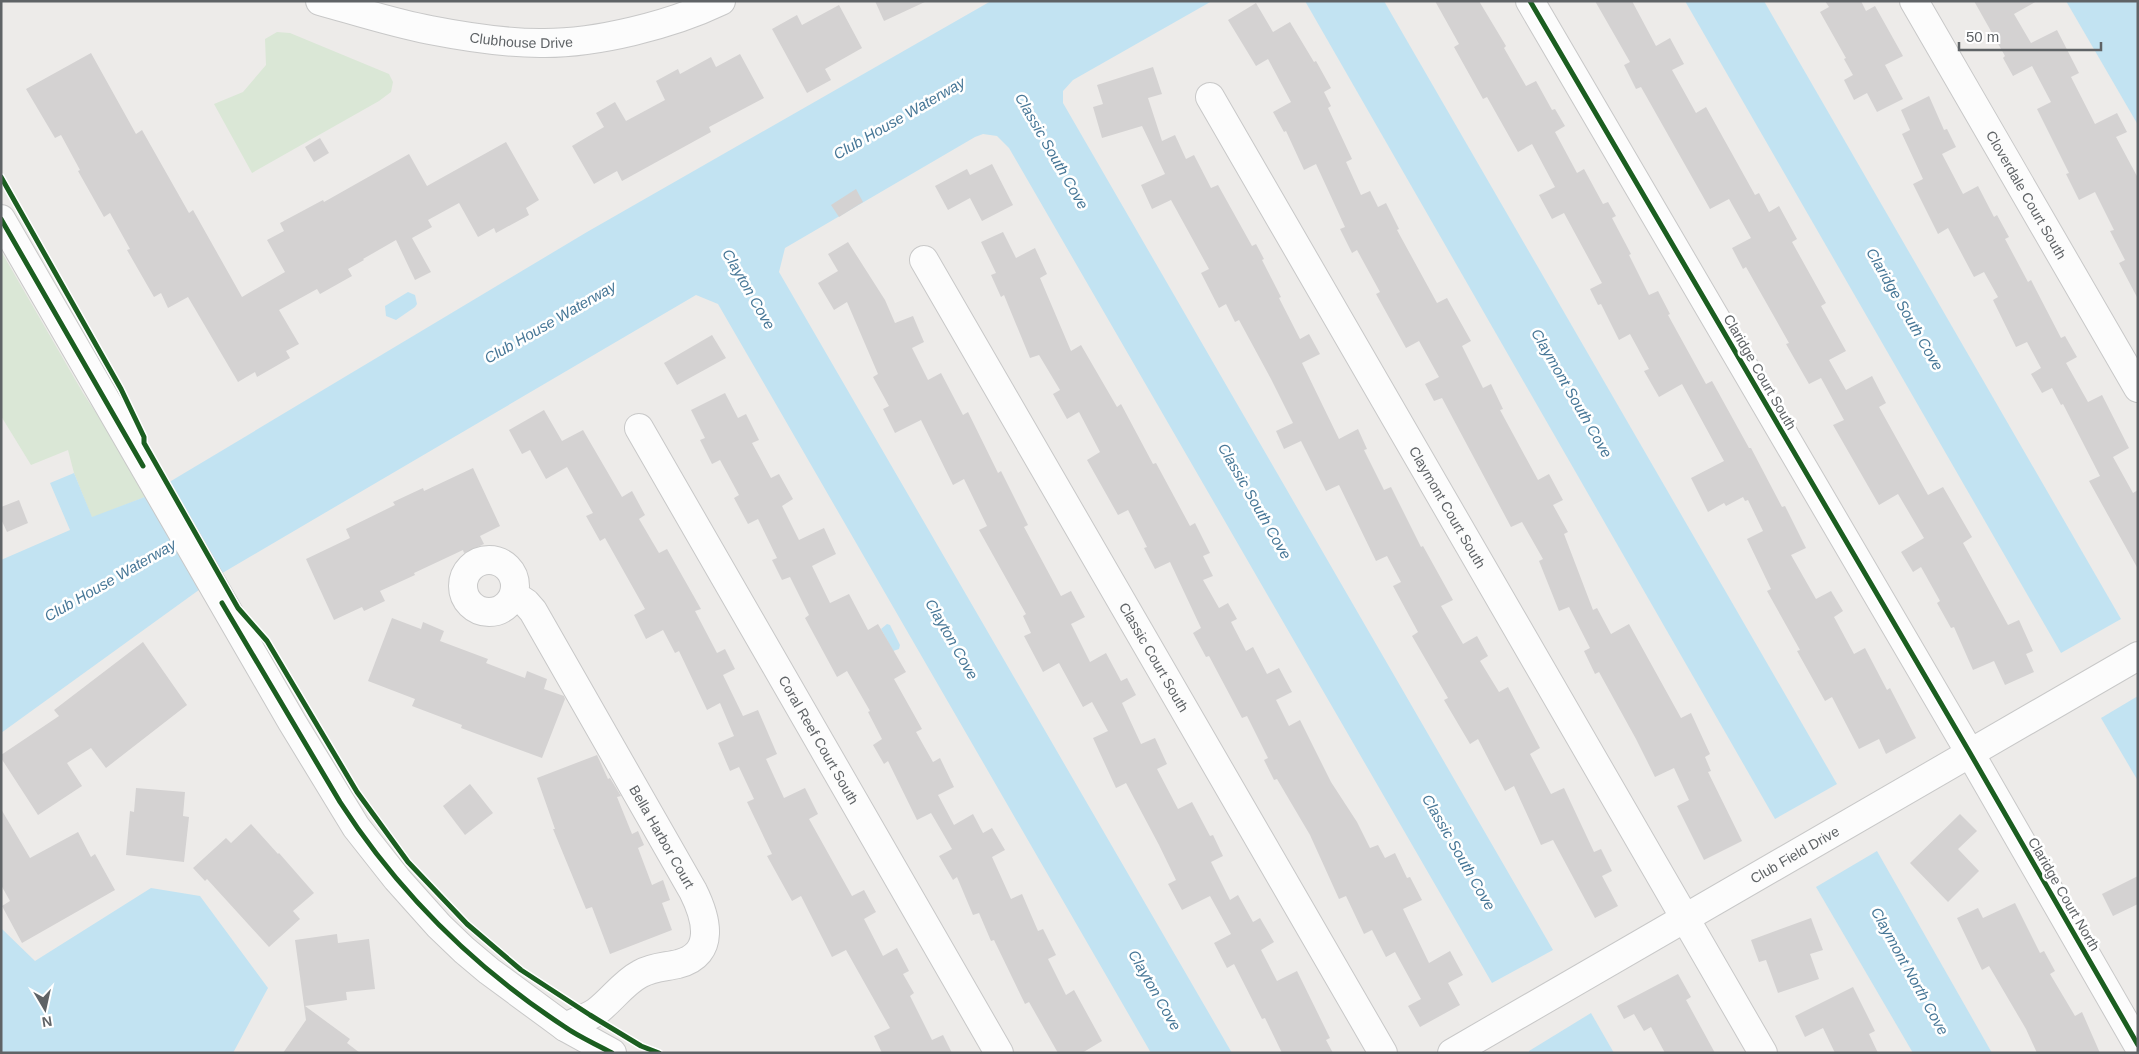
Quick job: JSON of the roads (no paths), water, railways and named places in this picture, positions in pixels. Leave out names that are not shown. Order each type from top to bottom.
[{"type":"street","name":"Clubhouse Drive","points":[[320,1],[429,30],[493,40],[541,43],[578,40],[632,31],[685,16],[721,1]]},
{"type":"street","name":"Claridge Court South","points":[[1530,1],[1970,753]]},
{"type":"street","name":"Cloverdale Court South","points":[[1914,1],[2138,388]]},
{"type":"street","name":"Claymont Court South","points":[[1210,97],[1762,1053]]},
{"type":"street","points":[[1,219],[222,603],[356,826],[384,863],[439,926],[464,950],[489,971],[565,1027],[612,1053]]},
{"type":"street","name":"Classic Court South","points":[[924,260],[1383,1053]]},
{"type":"street","name":"Coral Reef Court South","points":[[639,428],[999,1053]]},
{"type":"street","name":"Bella Harbor Court","points":[[514,595],[526,603],[533,612],[693,891],[706,922],[706,931],[702,945],[688,960],[641,973],[615,993],[597,1011],[565,1027]]},
{"type":"street","name":"Club Field Drive","points":[[1452,1053],[2138,656]]},
{"type":"street","name":"Claridge Court North","points":[[1970,753],[2138,1045]]},
{"type":"water","points":[[991,1],[1212,1],[1073,80],[1063,91],[1063,103],[1553,950],[1492,983],[1009,148],[997,136],[983,134],[975,137],[785,248],[779,272],[1232,1053],[1151,1053],[718,304],[696,295],[219,575],[166,484],[587,232]]},
{"type":"water","name":"Claymont South Cove","points":[[1305,1],[1384,1],[1837,784],[1775,819]]},
{"type":"water","name":"Claridge South Cove","points":[[1685,1],[1764,1],[2121,619],[2061,653]]},
{"type":"water","points":[[2066,1],[2138,1],[2138,125]]},
{"type":"water","points":[[408,292],[415,295],[417,304],[415,307],[396,320],[386,316],[385,306]]},
{"type":"water","name":"Club House Waterway","points":[[74,473],[92,517],[150,495],[203,587],[1,733],[1,560],[70,530],[50,483]]},
{"type":"water","points":[[887,624],[890,625],[900,645],[899,649],[893,651],[881,629]]},
{"type":"water","points":[[2138,696],[2138,781],[2101,718]]},
{"type":"water","name":"Claymont North Cove","points":[[1877,851],[1992,1053],[1913,1053],[1816,887]]},
{"type":"water","points":[[151,888],[200,896],[268,988],[233,1053],[1,1053],[1,928],[35,961]]},
{"type":"water","points":[[1591,1013],[1614,1053],[1529,1053],[1529,1051]]},
{"type":"water label","name":"Classic South Cove","points":[[1052,151]]},
{"type":"water label","name":"Clayton Cove","points":[[749,289]]},
{"type":"water label","name":"Classic South Cove","points":[[1255,501]]},
{"type":"water label","name":"Clayton Cove","points":[[952,639]]},
{"type":"water label","name":"Classic South Cove","points":[[1459,852]]},
{"type":"water label","name":"Clayton Cove","points":[[1155,990]]}]
